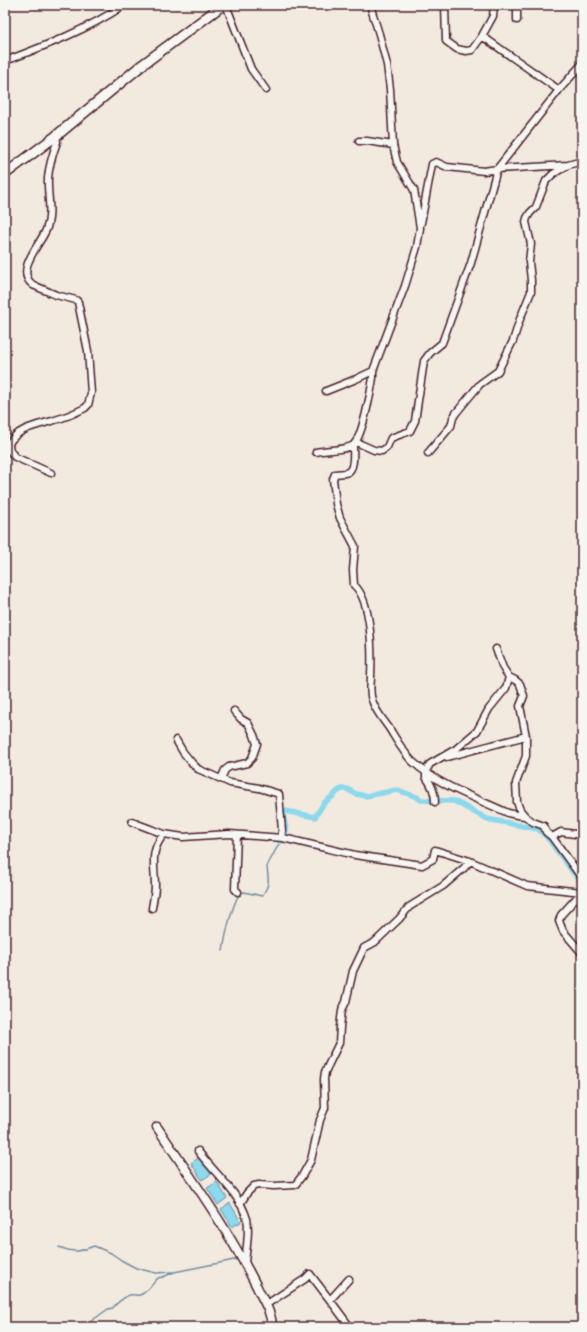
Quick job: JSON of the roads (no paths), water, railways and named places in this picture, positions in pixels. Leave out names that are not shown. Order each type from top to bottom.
[{"type":"main road","points":[[5,174],[56,136],[142,66],[225,5]]},
{"type":"street","points":[[5,61],[65,37],[114,12],[124,5]]},
{"type":"street","points":[[225,5],[252,69],[266,90]]},
{"type":"street","points":[[370,5],[387,66],[390,88],[393,145],[397,162],[414,190],[420,228]]},
{"type":"street","points":[[445,5],[446,41],[456,49],[466,51],[472,50],[482,36],[493,16],[494,5]]},
{"type":"street","points":[[517,5],[517,20]]},
{"type":"street","points":[[482,36],[559,90]]},
{"type":"street","points":[[316,452],[345,448],[354,444],[382,451],[387,448],[391,438],[410,431],[415,420],[424,360],[442,343],[471,263],[497,168],[559,90],[582,64]]},
{"type":"street","points":[[51,473],[14,457],[10,451],[9,444],[14,436],[29,428],[56,420],[85,408],[88,405],[91,393],[88,351],[78,302],[76,300],[56,295],[33,285],[26,273],[28,262],[43,237],[50,216],[48,178],[57,142],[56,136]]},
{"type":"street","points":[[359,141],[393,145]]},
{"type":"street","points":[[525,816],[508,813],[445,784],[426,771],[412,760],[380,716],[372,701],[370,691],[371,640],[362,596],[358,588],[354,585],[353,570],[355,546],[340,518],[333,489],[333,479],[335,474],[347,473],[352,464],[354,444],[363,426],[373,378],[373,371],[404,286],[416,247],[432,164],[436,162],[447,167],[484,171],[497,168],[568,165],[582,161]]},
{"type":"street","points":[[428,453],[451,426],[456,413],[480,384],[498,371],[510,347],[531,292],[529,262],[531,244],[526,222],[527,218],[536,207],[546,181],[553,174],[568,165]]},
{"type":"street","points":[[326,391],[373,371]]},
{"type":"street","points":[[496,650],[503,668],[509,677],[520,684],[524,696],[520,706],[526,736],[526,756],[516,783],[517,802],[520,810],[525,816],[544,826],[546,832],[552,837],[582,876]]},
{"type":"street","points":[[435,800],[432,784],[426,777],[426,771],[430,764],[456,749],[477,731],[489,709],[506,688],[509,677]]},
{"type":"street","points":[[221,779],[225,770],[229,767],[247,763],[252,758],[257,744],[248,723],[234,711]]},
{"type":"street","points":[[440,759],[526,736]]},
{"type":"street","points":[[176,740],[198,769],[241,786],[259,788],[279,794],[283,839]]},
{"type":"street","points":[[132,822],[164,834],[183,837],[237,835],[283,839],[355,855],[422,865],[433,859],[435,850],[470,861],[527,886],[582,892]]},
{"type":"street","points":[[552,837],[561,832],[582,835]]},
{"type":"street","points":[[152,908],[155,887],[154,851],[164,834]]},
{"type":"street","points":[[237,835],[235,889],[238,892]]},
{"type":"street","points":[[240,1204],[247,1193],[254,1186],[295,1185],[311,1160],[320,1120],[325,1108],[324,1079],[339,1043],[342,1010],[346,1002],[353,971],[364,948],[375,942],[409,907],[443,886],[470,861]]},
{"type":"street","points":[[582,892],[561,915],[559,921],[563,931],[582,953]]},
{"type":"street","points":[[157,1127],[227,1232],[245,1263],[272,1320],[272,1327]]},
{"type":"street","points":[[198,1151],[234,1194],[240,1204],[248,1228],[245,1263]]},
{"type":"street","points":[[265,1304],[305,1279],[310,1274],[350,1327]]},
{"type":"street","points":[[330,1300],[349,1279]]},
{"type":"water","points":[[200,1157],[211,1174],[202,1180],[191,1163]]},
{"type":"water","points":[[217,1182],[227,1198],[218,1205],[207,1188]]},
{"type":"water","points":[[230,1203],[241,1222],[232,1227],[221,1209]]},
{"type":"waterway","points":[[280,842],[286,833],[283,814],[285,811],[315,817],[324,803],[342,789],[347,789],[356,794],[366,796],[397,790],[417,797],[421,800],[454,801],[487,819],[538,829],[547,837],[582,884]]},
{"type":"waterway","points":[[223,951],[229,922],[239,894],[244,892],[262,896],[268,884],[267,866],[280,842]]},
{"type":"waterway","points":[[59,1247],[76,1251],[94,1246],[111,1253],[136,1268],[156,1273],[172,1272]]},
{"type":"waterway","points":[[90,1322],[108,1309],[113,1308],[126,1297],[130,1295],[142,1294],[158,1278],[174,1272],[239,1259]]}]
